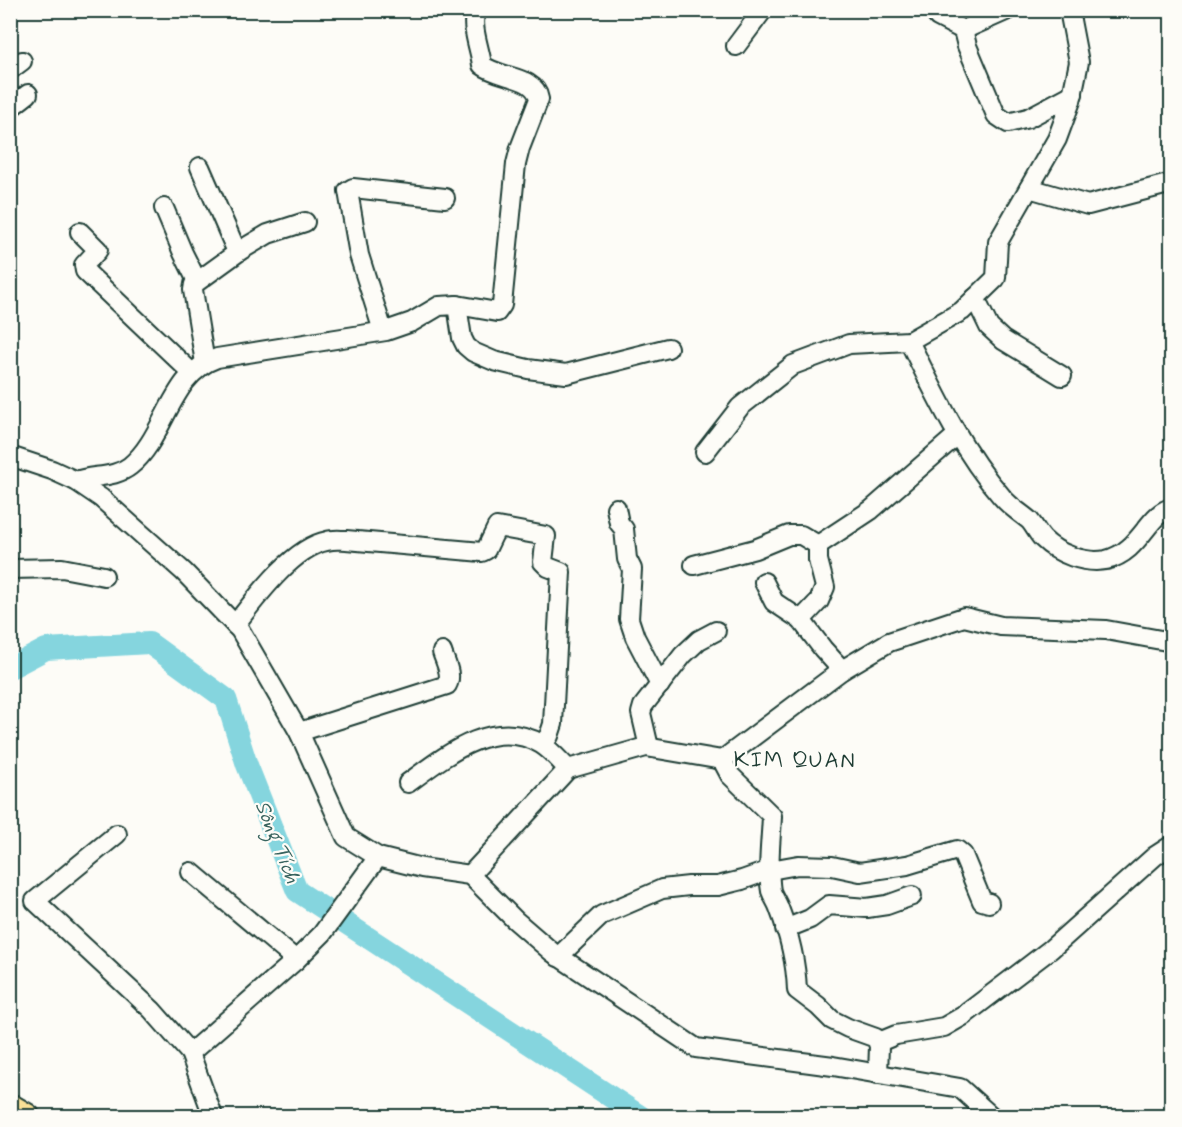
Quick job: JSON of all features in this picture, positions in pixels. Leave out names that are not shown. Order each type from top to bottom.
[{"type":"main road","points":[[10,1106],[27,1116]]},
{"type":"street","points":[[76,481],[121,471],[136,460],[198,368],[216,358],[383,331],[412,322],[439,306],[457,305],[497,312],[502,306],[520,148],[538,99],[537,91],[532,83],[491,72],[482,64],[475,32],[476,10]]},
{"type":"street","points":[[736,45],[763,10]]},
{"type":"street","points":[[933,10],[939,17],[963,30],[967,46],[996,115],[1008,123],[1028,118],[1073,93]]},
{"type":"street","points":[[963,30],[1008,10]]},
{"type":"street","points":[[705,452],[740,407],[794,365],[849,344],[909,341],[962,311],[996,278],[998,242],[1058,139],[1073,93],[1079,62],[1069,10]]},
{"type":"street","points":[[10,108],[28,94]]},
{"type":"street","points":[[200,167],[237,252]]},
{"type":"street","points":[[1029,188],[1088,205],[1172,183]]},
{"type":"street","points":[[383,331],[360,255],[348,191],[353,188],[445,198]]},
{"type":"street","points":[[164,208],[183,254],[197,280]]},
{"type":"street","points":[[198,368],[193,290],[197,280],[268,234],[305,222]]},
{"type":"street","points":[[80,232],[98,250],[84,265],[85,271],[198,368]]},
{"type":"street","points":[[975,298],[989,327],[1003,340],[1062,376]]},
{"type":"street","points":[[457,305],[462,338],[466,346],[487,358],[528,369],[566,374],[668,348]]},
{"type":"street","points":[[909,341],[957,435],[985,477],[1004,500],[1030,521],[1048,544],[1059,551],[1090,561],[1120,556],[1133,546],[1160,513],[1172,508]]},
{"type":"street","points":[[818,545],[871,510],[957,435]]},
{"type":"street","points":[[10,456],[52,470],[76,481],[102,498],[184,572],[235,625],[299,732],[346,837],[375,862],[470,875],[515,920],[558,957],[696,1048],[960,1088],[991,1116]]},
{"type":"street","points":[[616,508],[619,523],[624,529],[627,559],[632,569],[630,619],[635,637],[660,685]]},
{"type":"street","points":[[235,625],[286,564],[327,540],[482,552],[486,550],[497,527],[546,536],[543,562],[548,567],[561,572],[553,724],[549,736],[542,744]]},
{"type":"street","points":[[694,566],[755,549],[789,535],[801,535],[818,545]]},
{"type":"street","points":[[801,620],[819,601],[825,587],[818,560],[818,545]]},
{"type":"street","points":[[10,569],[62,568],[104,576]]},
{"type":"street","points":[[764,582],[774,602],[801,620],[842,670]]},
{"type":"street","points":[[470,875],[568,769],[649,747],[722,760],[842,670],[890,642],[964,617],[1001,626],[1106,630],[1172,642]]},
{"type":"street","points":[[649,747],[641,713],[643,706],[683,656],[699,640],[716,631]]},
{"type":"street","points":[[299,732],[447,684],[450,679],[442,651]]},
{"type":"street","points":[[408,783],[449,754],[481,738],[517,735],[542,744],[568,769]]},
{"type":"street","points":[[722,760],[730,775],[772,816],[770,870],[772,893],[785,929],[800,993],[832,1020],[873,1036],[879,1042],[878,1074]]},
{"type":"street","points":[[117,834],[35,901],[152,1010],[190,1053],[213,1116]]},
{"type":"street","points":[[879,1042],[896,1035],[944,1027],[963,1016],[1051,949],[1155,856],[1172,845]]},
{"type":"street","points":[[558,957],[603,915],[662,890],[689,886],[718,886],[770,870],[798,865],[831,866],[860,872],[907,865],[957,850],[963,855],[982,901],[989,903]]},
{"type":"street","points":[[190,1053],[296,960],[322,934],[375,862]]},
{"type":"street","points":[[191,872],[296,960]]},
{"type":"street","points":[[785,929],[810,919],[830,905],[867,908],[887,906],[912,896]]},
{"type":"waterway","name":"Sông Tích","points":[[10,668],[46,649],[149,643],[226,699],[247,765],[297,891],[640,1116]]},
{"type":"district","name":"KIM QUAN","points":[[795,761]]}]
